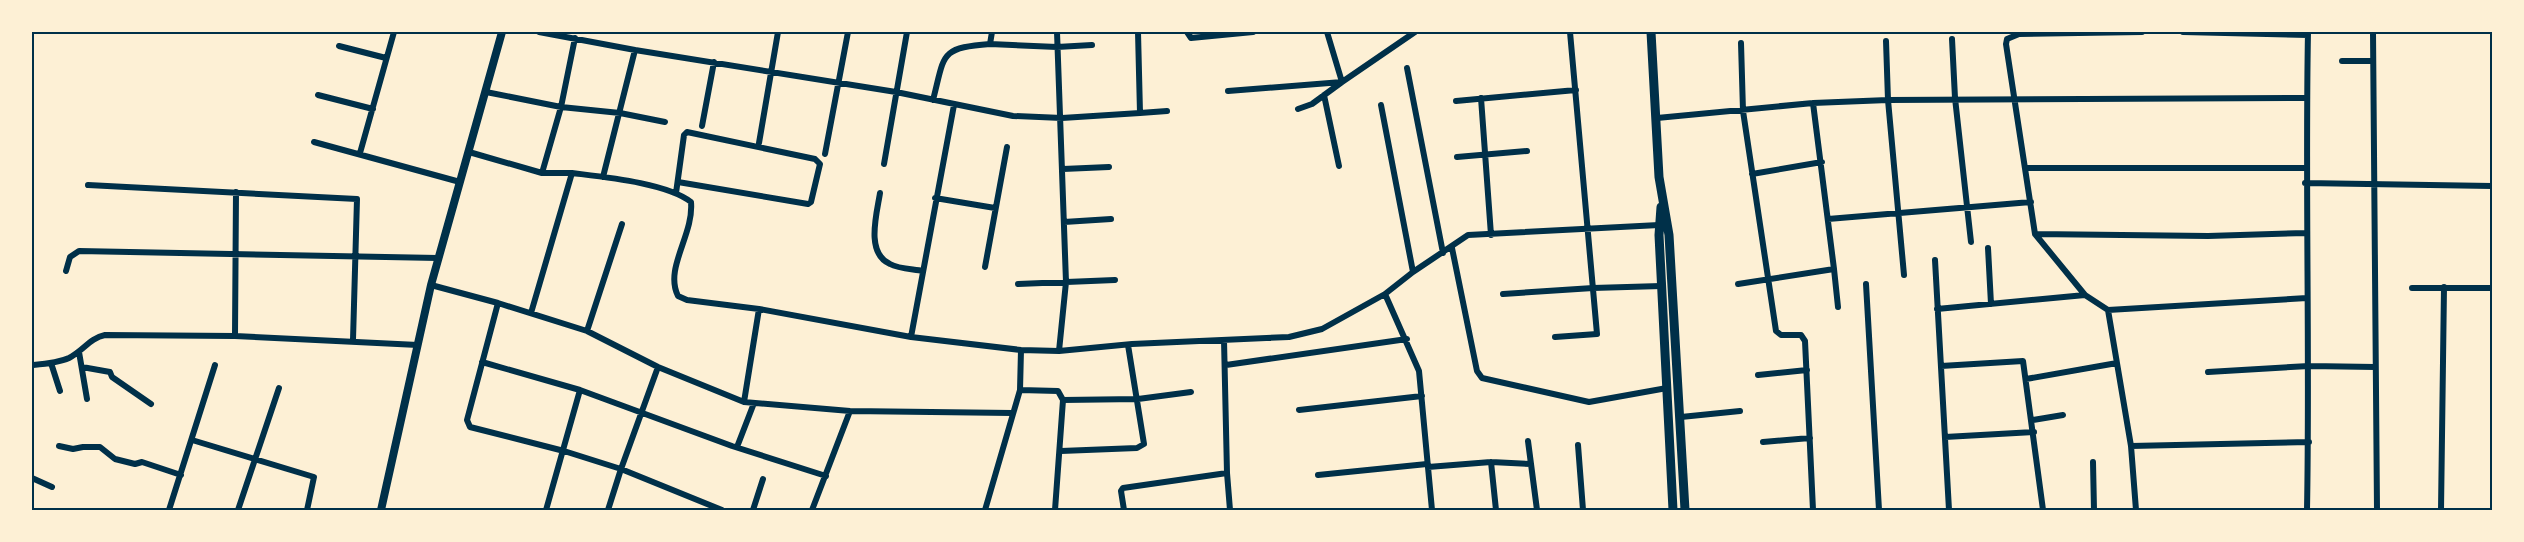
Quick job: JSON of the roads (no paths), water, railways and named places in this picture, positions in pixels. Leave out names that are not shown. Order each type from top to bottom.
[{"type":"main road","points":[[381,510],[431,285],[502,32]]},
{"type":"main road","points":[[1651,32],[1662,197],[1669,235],[1685,510]]},
{"type":"main road","points":[[1662,197],[1659,225],[1661,286],[1673,510]]},
{"type":"street","points":[[360,153],[394,32]]},
{"type":"street","points":[[539,32],[635,50],[896,92],[1013,116],[1062,118],[1167,111]]},
{"type":"street","points":[[759,142],[778,32]]},
{"type":"street","points":[[825,154],[848,32]]},
{"type":"street","points":[[884,164],[907,32]]},
{"type":"street","points":[[990,44],[992,32]]},
{"type":"street","points":[[1057,32],[1062,118],[1066,282],[1059,351]]},
{"type":"street","points":[[1138,32],[1140,113]]},
{"type":"street","points":[[1186,32],[1191,38],[1253,32]]},
{"type":"street","points":[[1326,32],[1342,82]]},
{"type":"street","points":[[1298,109],[1312,104],[1416,32]]},
{"type":"street","points":[[1555,337],[1597,334],[1590,229],[1570,32]]},
{"type":"street","points":[[2142,32],[2011,36],[2007,39],[2035,234],[2085,295],[2108,310],[2307,298]]},
{"type":"street","points":[[2183,32],[2308,33],[2306,99],[2309,366],[2307,510]]},
{"type":"street","points":[[2373,32],[2377,510]]},
{"type":"street","points":[[542,173],[561,107],[575,38]]},
{"type":"street","points":[[1952,39],[1954,98],[1971,243]]},
{"type":"street","points":[[1886,41],[1888,100],[1904,275]]},
{"type":"street","points":[[1741,43],[1743,111],[1777,334],[1796,334],[1803,337],[1807,370],[1813,510]]},
{"type":"street","points":[[933,100],[945,57],[952,49],[990,44],[1092,45]]},
{"type":"street","points":[[339,46],[386,58]]},
{"type":"street","points":[[603,177],[635,50]]},
{"type":"street","points":[[2342,61],[2373,62]]},
{"type":"street","points":[[702,126],[714,62]]},
{"type":"street","points":[[1407,68],[1443,253]]},
{"type":"street","points":[[1228,91],[1342,82]]},
{"type":"street","points":[[1456,101],[1576,90]]},
{"type":"street","points":[[486,92],[561,107],[620,113],[665,122]]},
{"type":"street","points":[[318,94],[373,109]]},
{"type":"street","points":[[1324,95],[1339,166]]},
{"type":"street","points":[[1481,98],[1491,235]]},
{"type":"street","points":[[1657,118],[1813,103],[1954,98],[2015,100],[2306,99]]},
{"type":"street","points":[[1813,103],[1838,307]]},
{"type":"street","points":[[911,337],[954,105]]},
{"type":"street","points":[[1381,105],[1413,272]]},
{"type":"street","points":[[676,194],[684,135],[687,132],[815,159],[820,164],[811,202],[808,204],[678,182]]},
{"type":"street","points":[[314,142],[460,182]]},
{"type":"street","points":[[985,267],[1007,147]]},
{"type":"street","points":[[1457,157],[1527,151]]},
{"type":"street","points":[[469,152],[542,173],[603,177],[673,191],[687,199]]},
{"type":"street","points":[[1752,174],[1822,162]]},
{"type":"street","points":[[1063,169],[1109,167]]},
{"type":"street","points":[[2026,168],[2306,168]]},
{"type":"street","points":[[531,313],[572,174]]},
{"type":"street","points":[[2306,183],[2493,186]]},
{"type":"street","points":[[689,184],[687,199],[692,213],[690,227],[673,276],[678,296],[687,300],[759,309],[911,337],[1021,350],[1059,351],[1288,337],[1322,329],[1385,294],[1468,235],[1659,225]]},
{"type":"street","points":[[88,185],[357,200],[353,340]]},
{"type":"street","points":[[235,336],[236,192]]},
{"type":"street","points":[[880,193],[874,234],[881,258],[890,264],[923,271]]},
{"type":"street","points":[[935,198],[995,208]]},
{"type":"street","points":[[1828,219],[2031,202]]},
{"type":"street","points":[[1064,222],[1111,219]]},
{"type":"street","points":[[587,331],[622,224]]},
{"type":"street","points":[[2035,234],[2208,236],[2306,232]]},
{"type":"street","points":[[1452,248],[1477,371],[1482,378],[1589,402],[1667,388]]},
{"type":"street","points":[[1988,248],[1991,304]]},
{"type":"street","points":[[66,271],[70,257],[79,251],[438,258]]},
{"type":"street","points":[[1935,260],[1949,510]]},
{"type":"street","points":[[1738,284],[1834,269]]},
{"type":"street","points":[[1018,284],[1115,280]]},
{"type":"street","points":[[1866,284],[1879,510]]},
{"type":"street","points":[[431,285],[587,331],[658,367],[744,402],[850,411],[1012,413]]},
{"type":"street","points":[[1503,294],[1661,286]]},
{"type":"street","points":[[2441,510],[2444,287]]},
{"type":"street","points":[[2412,288],[2493,288]]},
{"type":"street","points":[[1385,294],[1419,370],[1432,510]]},
{"type":"street","points":[[1937,309],[2085,295]]},
{"type":"street","points":[[498,303],[467,420],[468,424],[475,428],[564,450],[621,469],[722,510]]},
{"type":"street","points":[[744,402],[759,309]]},
{"type":"street","points":[[2108,310],[2131,446],[2136,510]]},
{"type":"street","points":[[32,365],[51,363],[70,357],[95,337],[105,335],[235,336],[353,340],[418,345]]},
{"type":"street","points":[[1226,365],[1407,339]]},
{"type":"street","points":[[1224,340],[1230,510]]},
{"type":"street","points":[[1061,451],[1105,451],[1141,447],[1145,438],[1128,345]]},
{"type":"street","points":[[985,510],[1020,390],[1021,350]]},
{"type":"street","points":[[79,352],[87,399]]},
{"type":"street","points":[[1941,366],[2023,361],[2033,420],[2043,510]]},
{"type":"street","points":[[51,363],[60,391]]},
{"type":"street","points":[[482,363],[579,390],[736,447],[826,476]]},
{"type":"street","points":[[2026,379],[2117,363]]},
{"type":"street","points":[[169,510],[215,364]]},
{"type":"street","points":[[2208,372],[2309,366],[2375,366]]},
{"type":"street","points":[[82,367],[110,372],[111,377],[151,404]]},
{"type":"street","points":[[609,510],[621,469],[658,367]]},
{"type":"street","points":[[1758,375],[1807,370]]},
{"type":"street","points":[[238,510],[279,388]]},
{"type":"street","points":[[546,510],[579,390]]},
{"type":"street","points":[[1020,390],[1058,391],[1063,400],[1055,510]]},
{"type":"street","points":[[1063,400],[1138,399],[1191,392]]},
{"type":"street","points":[[1299,410],[1422,396]]},
{"type":"street","points":[[736,447],[754,403]]},
{"type":"street","points":[[812,510],[850,411]]},
{"type":"street","points":[[1681,417],[1740,411]]},
{"type":"street","points":[[2033,420],[2063,416]]},
{"type":"street","points":[[1945,437],[2034,432]]},
{"type":"street","points":[[1763,442],[1810,438]]},
{"type":"street","points":[[192,440],[314,477],[307,510]]},
{"type":"street","points":[[1528,441],[1537,510]]},
{"type":"street","points":[[2131,446],[2308,442]]},
{"type":"street","points":[[1578,445],[1583,510]]},
{"type":"street","points":[[59,446],[73,449],[100,447],[115,459],[135,464],[142,462],[181,475]]},
{"type":"street","points":[[1491,462],[1496,510]]},
{"type":"street","points":[[1318,475],[1427,465],[1491,462],[1531,464]]},
{"type":"street","points":[[2093,462],[2094,510]]},
{"type":"street","points":[[1124,510],[1121,491],[1123,488],[1227,473]]},
{"type":"street","points":[[32,478],[52,487]]},
{"type":"street","points":[[753,510],[764,479]]}]
